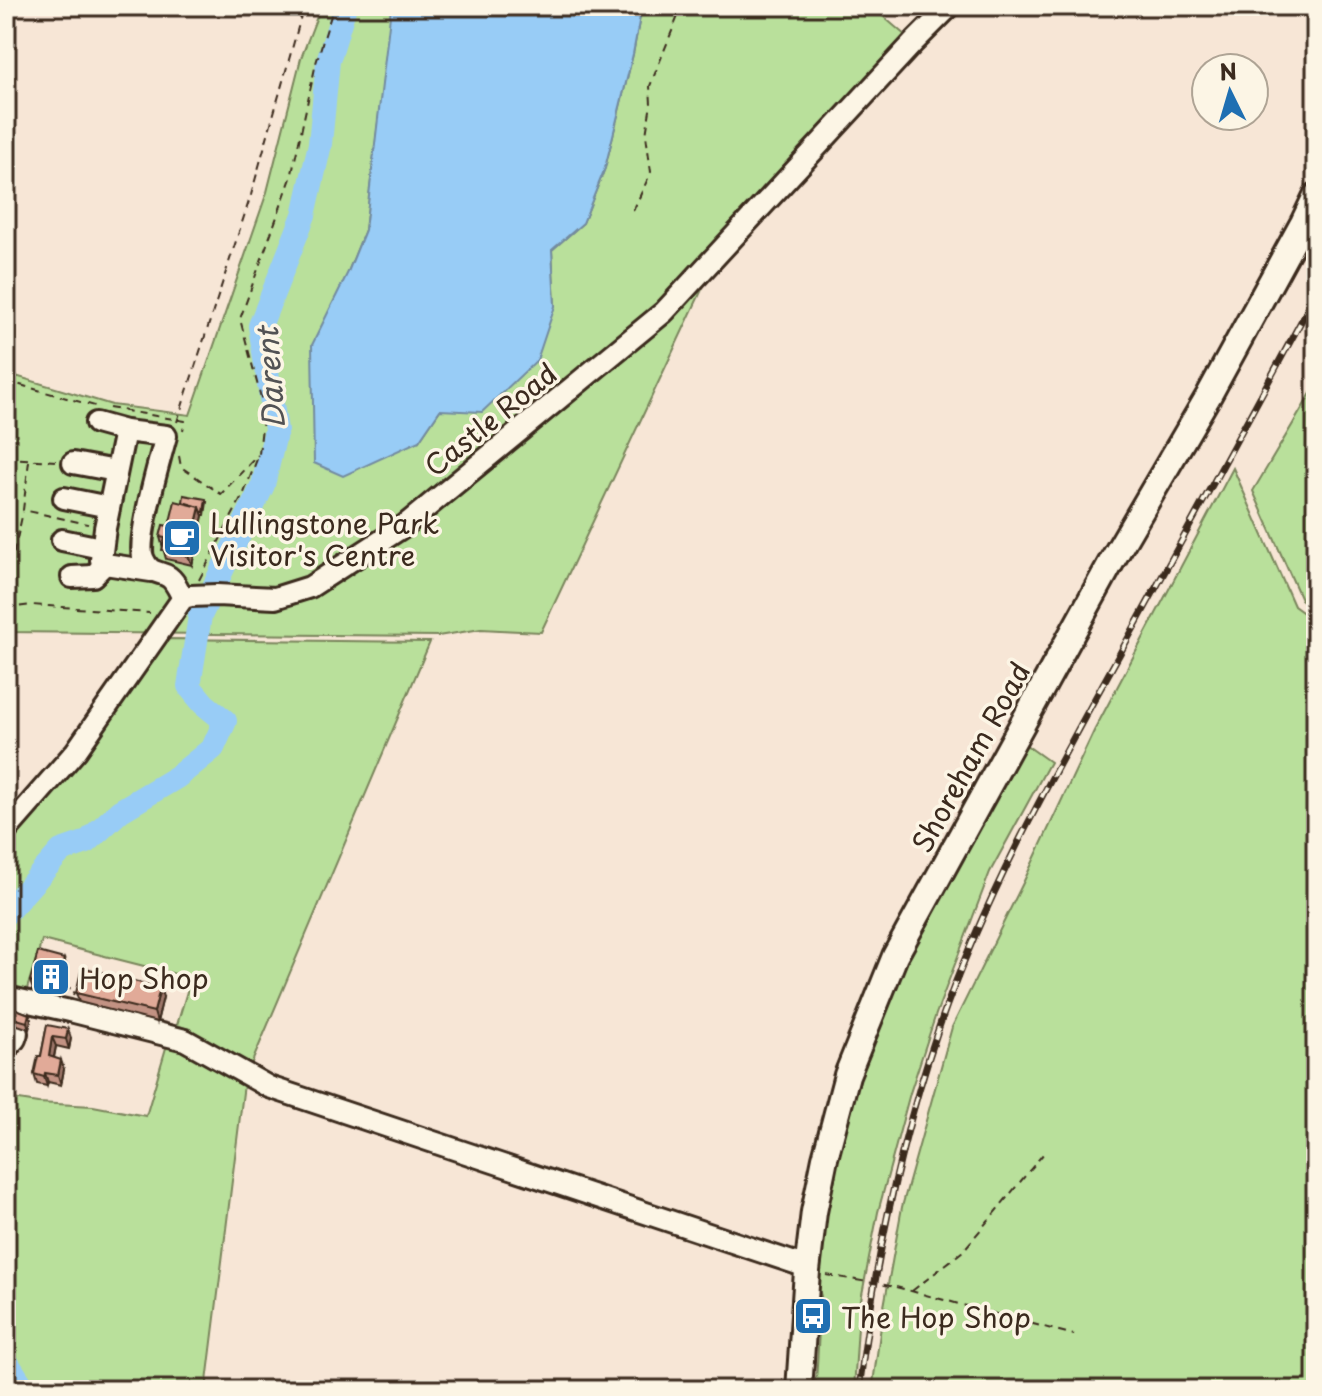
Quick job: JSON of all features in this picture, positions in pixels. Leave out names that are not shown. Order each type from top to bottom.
[{"type":"main road","name":"Shoreham Road","points":[[799,1390],[807,1269],[825,1158],[847,1075],[895,956],[1316,196]]},
{"type":"street","name":"Castle Road","points":[[199,596],[275,598],[310,587],[404,526],[664,312],[950,6]]},
{"type":"street","points":[[96,423],[125,431],[175,429],[144,530],[141,557],[151,571]]},
{"type":"street","points":[[72,577],[93,576],[103,556],[109,507],[125,431]]},
{"type":"street","points":[[73,463],[116,471]]},
{"type":"street","points":[[64,498],[109,507]]},
{"type":"street","points":[[6,831],[76,751],[199,596],[168,577],[62,540]]},
{"type":"street","points":[[6,997],[185,1040],[269,1087],[807,1269]]},
{"type":"path","points":[[6,381],[175,429],[251,195],[304,6]]},
{"type":"path","points":[[199,596],[194,589],[244,493],[259,454],[264,409],[240,319],[291,178],[316,63],[334,6]]},
{"type":"path","points":[[633,211],[651,172],[646,135],[651,104],[650,86],[682,6]]},
{"type":"path","points":[[179,454],[181,467],[221,494],[259,454]]},
{"type":"path","points":[[6,458],[73,463]]},
{"type":"path","points":[[6,562],[12,561],[23,510]]},
{"type":"path","points":[[6,608],[32,605],[151,613]]},
{"type":"path","points":[[912,1291],[963,1251],[1044,1153]]},
{"type":"path","points":[[807,1269],[896,1287],[1074,1335]]},
{"type":"green space","points":[[321,6],[392,6],[365,230],[348,272],[419,441],[440,410],[555,306],[552,250],[583,223],[605,168],[642,6],[871,6],[913,42],[721,249],[541,632],[481,629],[438,636],[6,632],[6,373],[112,405],[190,415],[267,192],[301,58]]},
{"type":"green space","points":[[1316,385],[1316,610],[1301,599],[1253,491]]},
{"type":"green space","points":[[1233,468],[1294,606],[1316,622],[1316,1390],[872,1390],[902,1207],[952,1027],[1094,731]]},
{"type":"green space","points":[[166,639],[430,642],[250,1067],[191,1030],[177,1025],[191,978],[42,940],[26,992],[6,988],[6,844],[88,754]]},
{"type":"green space","points":[[1022,742],[1050,762],[990,872],[936,1014],[910,1093],[878,1212],[859,1310],[854,1390],[812,1390],[816,1382],[821,1296],[814,1277],[835,1163],[857,1079],[902,973]]},
{"type":"green space","points":[[168,1041],[244,1084],[206,1390],[33,1390],[6,1345],[6,1098],[93,1106],[146,1116]]},
{"type":"water","points":[[642,6],[605,168],[583,223],[552,250],[555,306],[537,360],[482,412],[440,410],[419,441],[343,476],[314,463],[312,345],[365,230],[391,7]]},
{"type":"building","points":[[184,495],[206,499],[204,512],[200,507],[183,502]]},
{"type":"building","name":"Lullingstone Park Visitor's Centre","points":[[175,501],[200,507],[188,556],[162,550],[165,538],[160,537],[163,525],[169,526]]},
{"type":"building","points":[[38,952],[64,959],[55,989],[30,981]]},
{"type":"building","points":[[82,967],[160,988],[154,1012],[76,993]]},
{"type":"building","points":[[6,1005],[29,1014],[27,1022],[6,1016]]},
{"type":"building","points":[[47,1025],[68,1029],[66,1039],[52,1037],[49,1056],[61,1060],[58,1075],[45,1073],[44,1077],[34,1074]]},
{"type":"waterway","name":"Darent","points":[[6,913],[61,851],[87,842],[120,811],[177,777],[213,748],[225,721],[204,704],[189,686],[200,616],[263,485],[276,430],[260,326],[304,215],[320,144],[328,61],[345,6]]},
{"type":"waterway","name":"Darent","points":[[6,1361],[25,1390]]},
{"type":"railway","points":[[859,1390],[880,1253],[899,1163],[938,1030],[976,933],[1044,792],[1316,294]]},
{"type":"place","name":"Lullingstone Park Visitor's Centre","points":[[182,538]]},
{"type":"place","name":"Hop Shop","points":[[51,977]]},
{"type":"place","name":"The Hop Shop","points":[[813,1316]]}]
